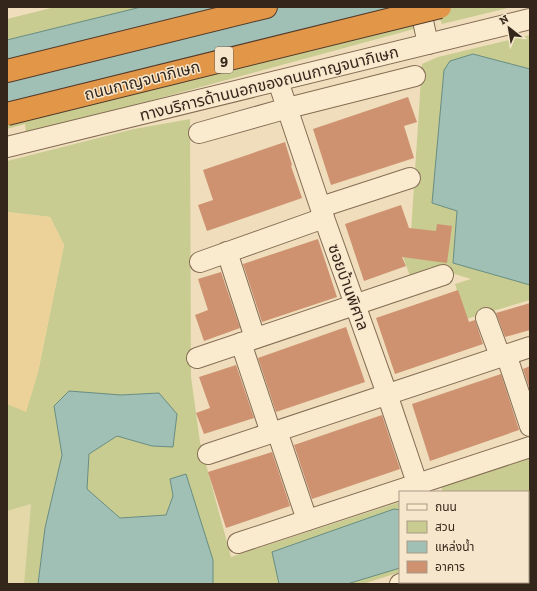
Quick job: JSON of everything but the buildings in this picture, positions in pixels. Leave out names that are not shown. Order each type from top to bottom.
[{"type":"highway","points":[[7,71],[266,7]]},
{"type":"highway","name":"ถนนกาญจนาภิเษก","points":[[7,114],[440,7]]},
{"type":"street","points":[[420,7],[428,44]]},
{"type":"street","name":"ทางบริการด้านนอกของถนนกาญจนาภิเษก","points":[[7,147],[530,19]]},
{"type":"street","points":[[199,133],[288,108],[415,76]]},
{"type":"street","name":"ซอยบ้านพิศาล","points":[[278,81],[322,212],[419,488]]},
{"type":"street","points":[[200,262],[410,178]]},
{"type":"street","points":[[227,252],[248,341],[274,432],[307,520]]},
{"type":"street","points":[[197,358],[443,275]]},
{"type":"street","points":[[486,318],[503,355],[530,426]]},
{"type":"street","points":[[208,454],[530,347]]},
{"type":"street","points":[[408,491],[530,447]]},
{"type":"street","points":[[238,543],[307,520],[399,494]]},
{"type":"shaded area","points":[[31,504],[24,584],[7,584],[7,511]]},
{"type":"green space","points":[[55,7],[410,7],[414,29],[68,123],[26,132],[25,124],[7,129],[7,19]]},
{"type":"green space","points":[[435,7],[512,7],[442,24]]},
{"type":"green space","points":[[530,35],[530,69],[473,54],[432,203],[457,211],[453,263],[530,285],[530,300],[466,319],[455,284],[471,279],[431,267],[410,276],[396,237],[411,232],[422,64],[438,57]]},
{"type":"green space","points":[[190,119],[191,377],[200,442],[231,557],[399,502],[399,572],[363,584],[213,584],[213,560],[170,479],[173,496],[166,515],[120,518],[87,489],[89,454],[117,436],[152,446],[159,393],[121,395],[54,406],[62,455],[45,528],[38,584],[24,584],[31,504],[7,511],[7,404],[26,411],[38,372],[64,245],[50,217],[7,212],[7,161],[134,129]]},
{"type":"green space","points":[[530,456],[530,555],[529,491],[443,491],[441,486]]},
{"type":"sand","points":[[7,212],[50,217],[64,245],[38,372],[26,412],[7,404]]},
{"type":"water","points":[[141,7],[400,7],[402,26],[7,125],[7,40]]},
{"type":"water","points":[[473,54],[530,69],[530,285],[453,263],[457,211],[432,203],[444,70],[450,61]]},
{"type":"water","points":[[69,391],[121,395],[159,393],[177,414],[173,447],[152,446],[117,436],[89,454],[87,489],[120,518],[166,515],[173,496],[170,479],[186,474],[213,560],[213,584],[38,584],[45,528],[62,455],[54,406]]},
{"type":"water","points":[[394,509],[399,510],[399,568],[347,584],[279,584],[272,552]]}]
